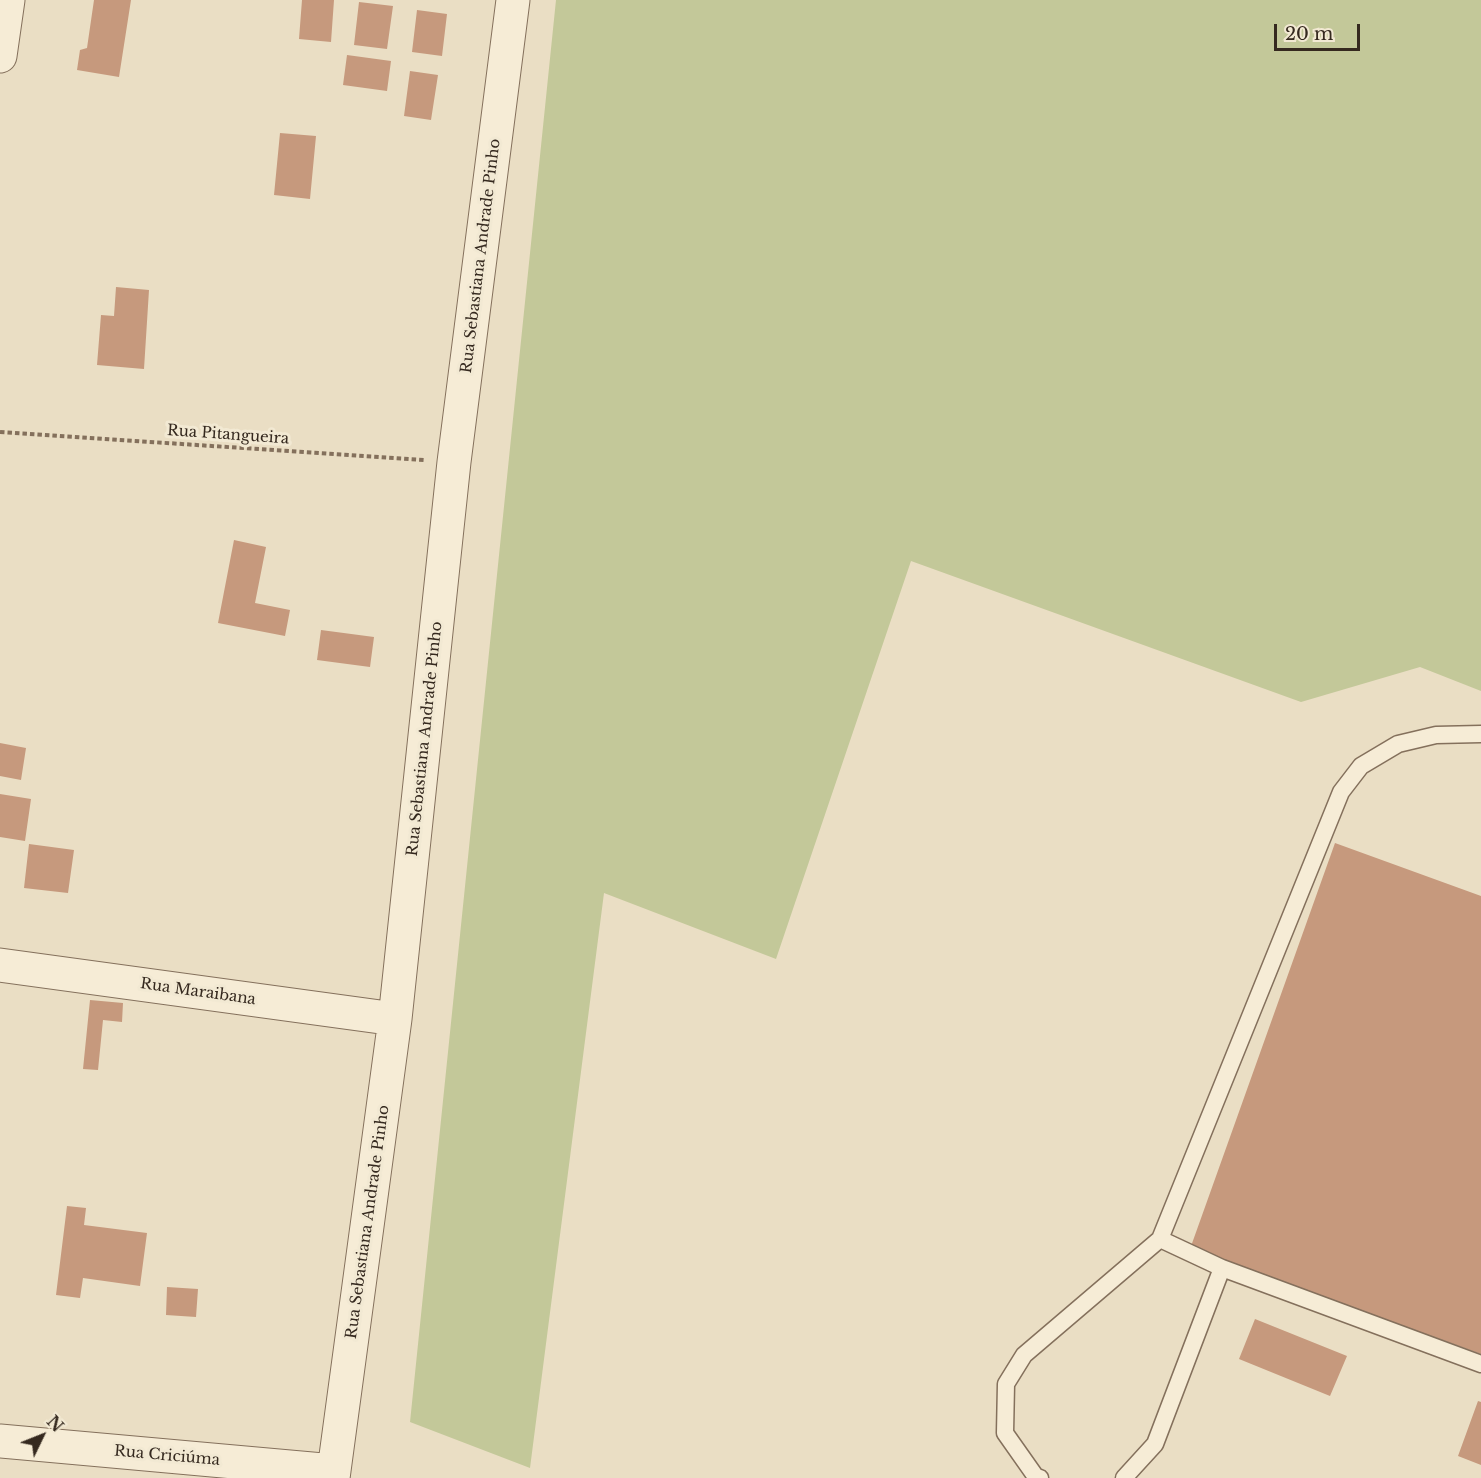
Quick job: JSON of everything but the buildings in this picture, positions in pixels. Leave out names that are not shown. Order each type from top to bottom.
[{"type":"street","points":[[0,56],[8,0]]},
{"type":"street","name":"Rua Sebastiana Andrade Pinho","points":[[333,1475],[395,1019],[454,462],[513,0]]},
{"type":"street","name":"Rua Maraibana","points":[[0,965],[395,1019]]},
{"type":"street","name":"Rua Criciúma","points":[[0,1441],[333,1475]]},
{"type":"lane","points":[[1040,1478],[1036,1477],[1005,1433],[1006,1384],[1024,1355],[1160,1239],[1341,792],[1361,766],[1398,744],[1436,735],[1481,734]]},
{"type":"lane","points":[[1160,1239],[1222,1268],[1481,1364]]},
{"type":"lane","points":[[1124,1478],[1155,1444],[1222,1268]]},
{"type":"path","name":"Rua Pitangueira","points":[[0,432],[454,462]]},
{"type":"green space","points":[[556,0],[1481,0],[1481,691],[1420,667],[1301,702],[911,561],[776,959],[604,893],[530,1468],[410,1422]]}]
